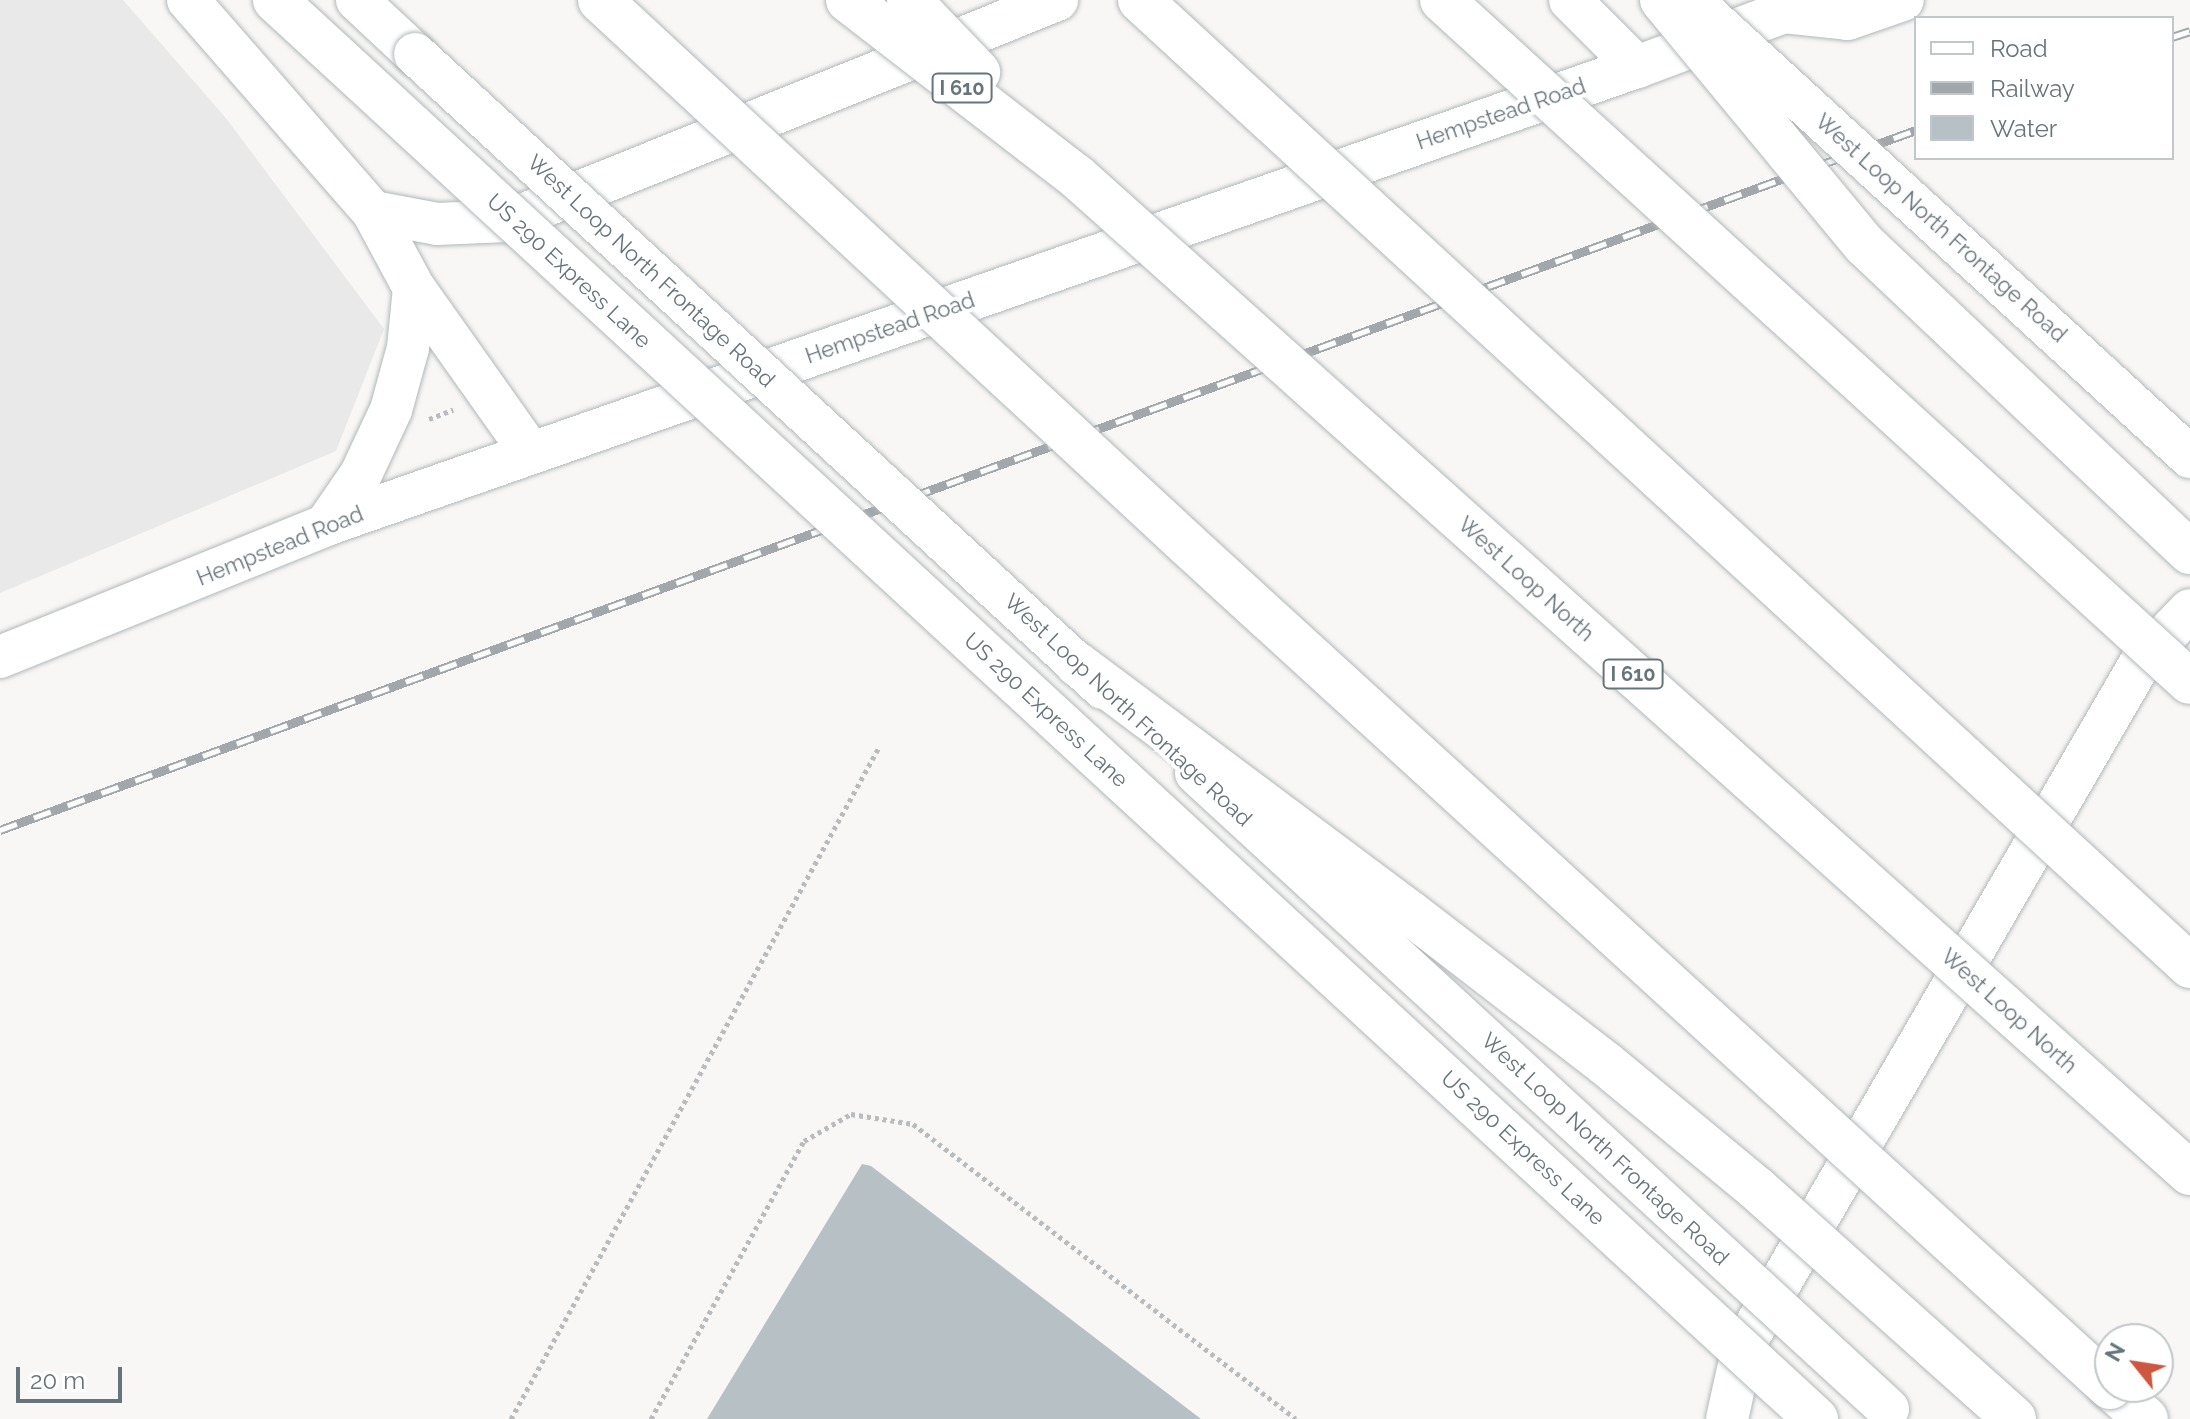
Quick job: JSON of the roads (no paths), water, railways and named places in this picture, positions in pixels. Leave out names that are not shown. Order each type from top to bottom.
[{"type":"highway","name":"US 290 Express Lane","points":[[275,0],[1816,1419]]},
{"type":"highway","points":[[600,0],[1187,544],[2094,1372]]},
{"type":"highway","name":"West Loop North","points":[[848,0],[1076,176],[2190,1173]]},
{"type":"highway","points":[[909,0],[1076,176]]},
{"type":"highway","points":[[1140,0],[2190,966]]},
{"type":"highway","points":[[1442,0],[2190,682]]},
{"type":"highway","points":[[1662,0],[1865,245],[2190,552]]},
{"type":"highway","points":[[1077,664],[1606,1064],[1756,1188],[2014,1419]]},
{"type":"highway","points":[[2128,1403],[2146,1419]]},
{"type":"main road","points":[[188,0],[373,212],[414,288],[531,453]]},
{"type":"main road","name":"West Loop North Frontage Road","points":[[357,0],[1894,1414]]},
{"type":"main road","points":[[373,212],[437,224],[507,221],[1057,0]]},
{"type":"main road","points":[[1570,0],[1637,67]]},
{"type":"main road","name":"West Loop North Frontage Road","points":[[1691,0],[2190,457]]},
{"type":"main road","name":"Hempstead Road","points":[[0,657],[326,525],[1637,67],[1786,6],[1848,19],[1903,0]]},
{"type":"main road","points":[[326,525],[361,474],[391,410],[408,348],[414,288]]},
{"type":"main road","points":[[1727,1419],[1743,1347],[2142,660],[2190,610]]},
{"type":"water","points":[[862,1164],[871,1166],[1201,1419],[707,1419]]},
{"type":"railway","points":[[2174,36],[2190,31]]},
{"type":"railway","points":[[0,830],[1914,131]]}]
